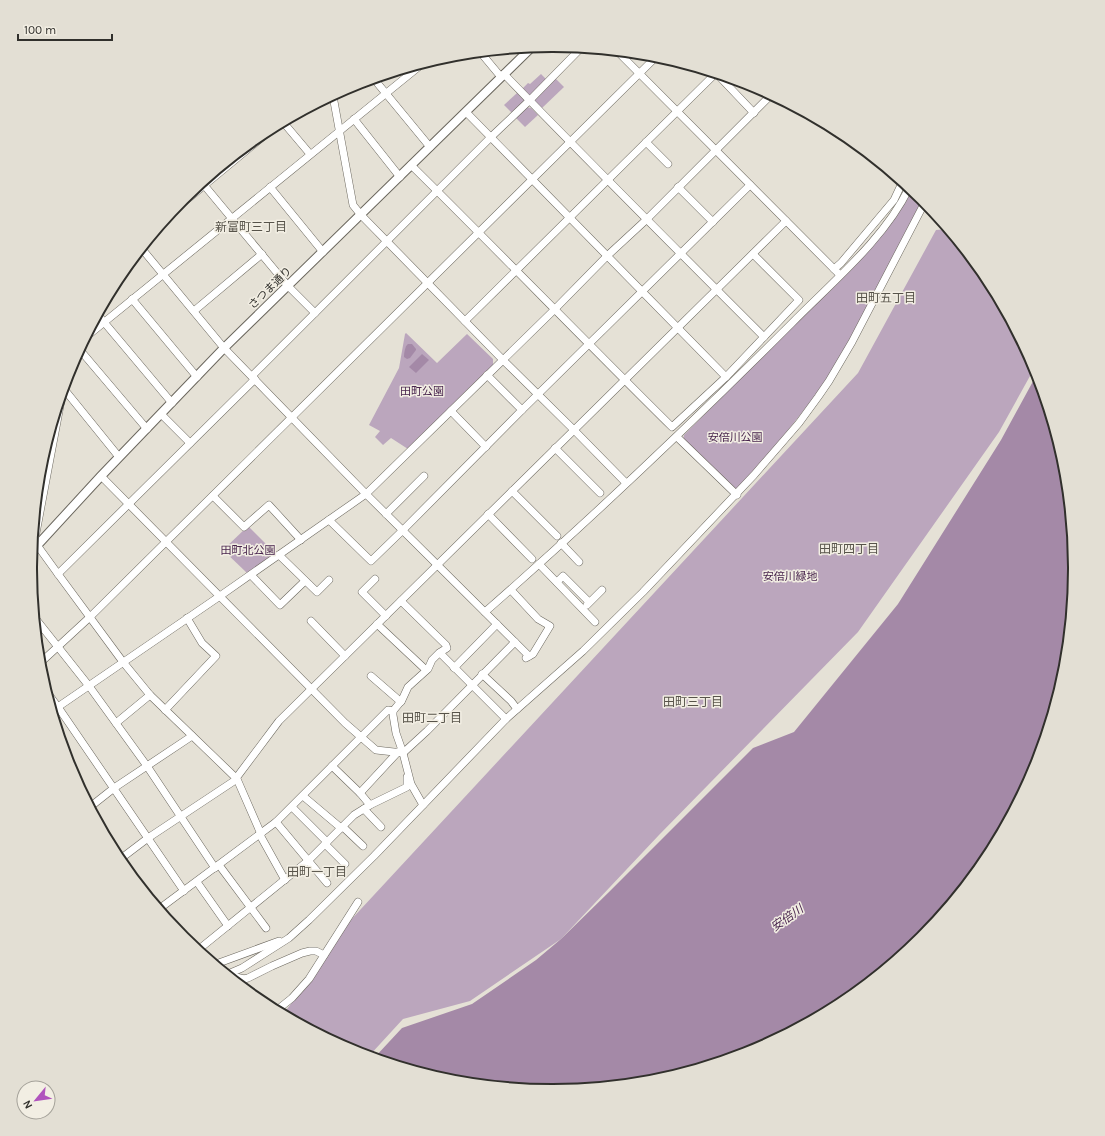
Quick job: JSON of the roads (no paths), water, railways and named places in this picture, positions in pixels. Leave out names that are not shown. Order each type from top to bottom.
[{"type":"main road","name":"さつま通り","points":[[38,544],[224,348],[525,54]]},
{"type":"street","points":[[58,574],[190,443],[437,191],[576,53]]},
{"type":"street","points":[[486,57],[530,100],[646,220],[764,337]]},
{"type":"street","points":[[624,58],[840,275]]},
{"type":"street","points":[[45,659],[90,618],[652,62]]},
{"type":"street","points":[[96,329],[412,72]]},
{"type":"street","points":[[465,321],[712,78]]},
{"type":"street","points":[[724,82],[754,113]]},
{"type":"street","points":[[378,84],[430,147]]},
{"type":"street","points":[[57,708],[251,575],[366,494],[767,100]]},
{"type":"street","points":[[334,102],[353,205],[427,284],[574,430],[626,484]]},
{"type":"street","points":[[466,112],[726,376]]},
{"type":"street","points":[[354,119],[400,177]]},
{"type":"street","points":[[288,126],[310,154]]},
{"type":"street","points":[[646,142],[668,164]]},
{"type":"street","points":[[411,165],[672,427],[726,376],[799,300],[753,254]]},
{"type":"street","points":[[330,520],[371,561],[750,185]]},
{"type":"street","points":[[206,186],[288,286],[315,314]]},
{"type":"street","points":[[270,187],[323,252]]},
{"type":"street","points":[[678,187],[712,222]]},
{"type":"street","points":[[834,269],[841,263],[894,200],[900,187]]},
{"type":"street","points":[[485,612],[511,590],[677,437],[857,259],[893,217],[907,193]]},
{"type":"street","points":[[233,972],[264,955],[289,938],[309,920],[374,856],[517,709],[583,651],[643,592],[736,495],[794,428],[829,382],[852,342],[922,208]]},
{"type":"street","points":[[125,855],[148,838],[237,779],[280,721],[311,689],[786,221]]},
{"type":"street","points":[[145,253],[224,348],[366,494],[515,642],[527,658],[533,654],[550,626],[538,620],[511,590]]},
{"type":"street","points":[[194,311],[262,254]]},
{"type":"street","points":[[132,300],[197,378]]},
{"type":"street","points":[[101,319],[172,403]]},
{"type":"street","points":[[84,354],[146,429]]},
{"type":"street","points":[[487,375],[522,410]]},
{"type":"street","points":[[67,394],[119,458]]},
{"type":"street","points":[[451,411],[486,447]]},
{"type":"street","points":[[161,414],[190,443]]},
{"type":"street","points":[[677,437],[736,495]]},
{"type":"street","points":[[555,448],[600,494]]},
{"type":"street","points":[[44,484],[49,459]]},
{"type":"street","points":[[101,476],[360,738],[376,750],[400,753]]},
{"type":"street","points":[[386,514],[424,476]]},
{"type":"street","points":[[512,491],[557,536]]},
{"type":"street","points":[[213,496],[244,527],[269,505],[301,540]]},
{"type":"street","points":[[488,514],[532,559]]},
{"type":"street","points":[[561,544],[579,562]]},
{"type":"street","points":[[37,552],[58,574],[123,662],[150,695],[237,779],[260,835],[285,880]]},
{"type":"street","points":[[278,555],[317,592],[329,580]]},
{"type":"street","points":[[539,564],[595,622]]},
{"type":"street","points":[[251,575],[280,605],[305,581]]},
{"type":"street","points":[[557,582],[563,576],[589,602]]},
{"type":"street","points":[[375,579],[362,592],[386,616]]},
{"type":"street","points":[[582,609],[602,590]]},
{"type":"street","points":[[401,601],[446,645],[447,648],[432,660],[426,670],[408,687],[393,711],[400,753],[407,769],[411,784],[423,805]]},
{"type":"street","points":[[165,710],[216,656],[202,643],[187,618]]},
{"type":"street","points":[[311,621],[345,656]]},
{"type":"street","points":[[40,624],[116,723],[147,766],[180,817],[217,867],[266,928]]},
{"type":"street","points":[[378,624],[426,670]]},
{"type":"street","points":[[454,668],[497,624]]},
{"type":"street","points":[[360,793],[400,753],[427,731],[515,642]]},
{"type":"street","points":[[440,653],[506,720]]},
{"type":"street","points":[[482,674],[511,701],[517,709]]},
{"type":"street","points":[[371,676],[400,702]]},
{"type":"street","points":[[116,723],[150,695]]},
{"type":"street","points":[[163,906],[276,822],[388,710],[393,711]]},
{"type":"street","points":[[58,714],[114,788],[184,891]]},
{"type":"street","points":[[94,803],[192,736]]},
{"type":"street","points":[[332,766],[360,793],[367,807],[381,827]]},
{"type":"street","points":[[203,946],[309,860],[354,815],[407,787],[407,769]]},
{"type":"street","points":[[303,796],[363,846]]},
{"type":"street","points":[[292,807],[345,864]]},
{"type":"street","points":[[276,822],[327,883]]},
{"type":"street","points":[[197,882],[228,926]]},
{"type":"street","points":[[282,1006],[292,998],[309,979],[358,902]]},
{"type":"street","points":[[221,962],[289,938]]},
{"type":"street","points":[[241,978],[248,978],[302,953],[316,951],[324,955]]},
{"type":"water","points":[[408,344],[412,344],[416,350],[410,358],[407,359],[404,355],[405,348]]},
{"type":"water","points":[[422,354],[429,360],[416,373],[409,367]]},
{"type":"water","name":"安倍川","points":[[1033,381],[1041,402],[1050,435],[1064,501],[1068,568],[1064,635],[1058,669],[1041,734],[1015,796],[999,826],[961,882],[917,933],[866,977],[839,997],[810,1014],[750,1044],[686,1066],[653,1074],[586,1082],[552,1084],[519,1082],[452,1074],[419,1066],[379,1053],[402,1028],[472,1004],[536,960],[561,939],[753,748],[794,732],[898,604],[1001,440]]},
{"type":"district","name":"新富町三丁目","points":[[251,227]]},
{"type":"district","name":"田町五丁目","points":[[886,298]]},
{"type":"district","name":"田町四丁目","points":[[849,549]]},
{"type":"district","name":"田町三丁目","points":[[693,702]]},
{"type":"district","name":"田町二丁目","points":[[432,718]]},
{"type":"district","name":"田町一丁目","points":[[317,872]]},
{"type":"park label","name":"田町公園","points":[[422,391]]},
{"type":"park label","name":"安倍川公園","points":[[735,437]]},
{"type":"park label","name":"田町北公園","points":[[248,550]]},
{"type":"park label","name":"安倍川緑地","points":[[790,576]]}]
